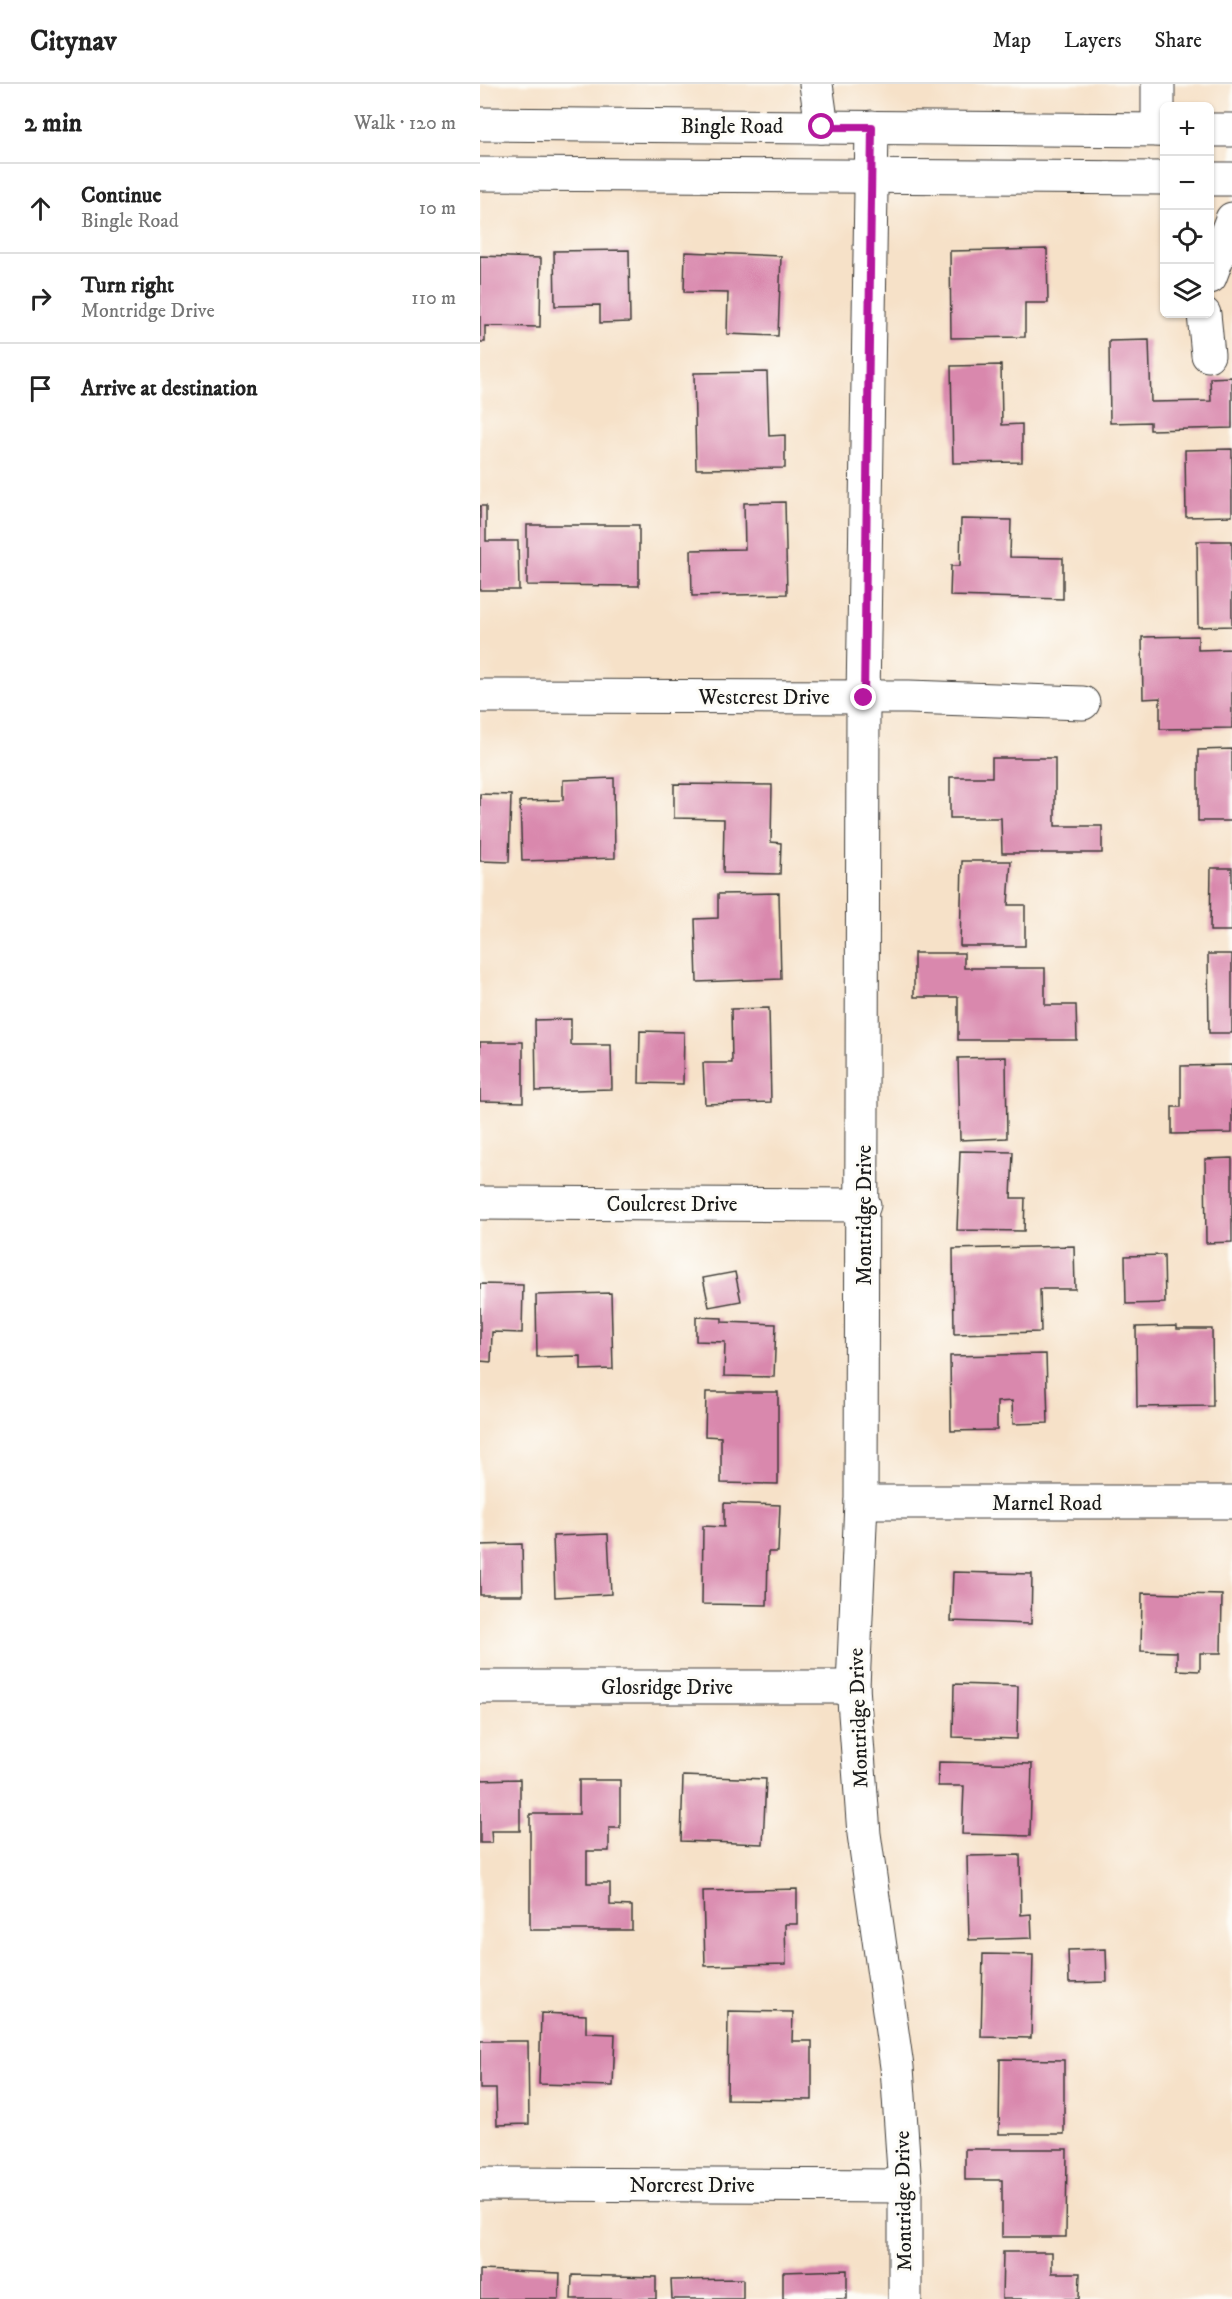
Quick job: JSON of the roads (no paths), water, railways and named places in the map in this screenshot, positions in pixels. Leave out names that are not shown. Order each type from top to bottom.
[{"type":"street","points":[[816,84],[822,127]]},
{"type":"street","points":[[1158,84],[1160,115]]},
{"type":"street","name":"Bingle Road","points":[[480,124],[1160,130]]},
{"type":"street","name":"Montridge Drive","points":[[872,127],[864,698],[864,1205],[861,1502],[853,1687],[864,1834],[897,2067],[905,2186],[905,2299]]},
{"type":"street","points":[[1214,130],[1232,130]]},
{"type":"street","points":[[480,174],[1160,178]]},
{"type":"street","points":[[1214,179],[1232,179]]},
{"type":"street","points":[[1214,264],[1232,219]]},
{"type":"street","points":[[1204,318],[1208,355]]},
{"type":"street","name":"Westcrest Drive","points":[[480,696],[864,698],[1083,703]]},
{"type":"street","name":"Coulcrest Drive","points":[[480,1203],[864,1205]]},
{"type":"street","name":"Marnel Road","points":[[861,1502],[885,1504],[1232,1502]]},
{"type":"street","name":"Glosridge Drive","points":[[480,1687],[853,1687]]},
{"type":"street","name":"Norcrest Drive","points":[[480,2184],[905,2186]]}]
